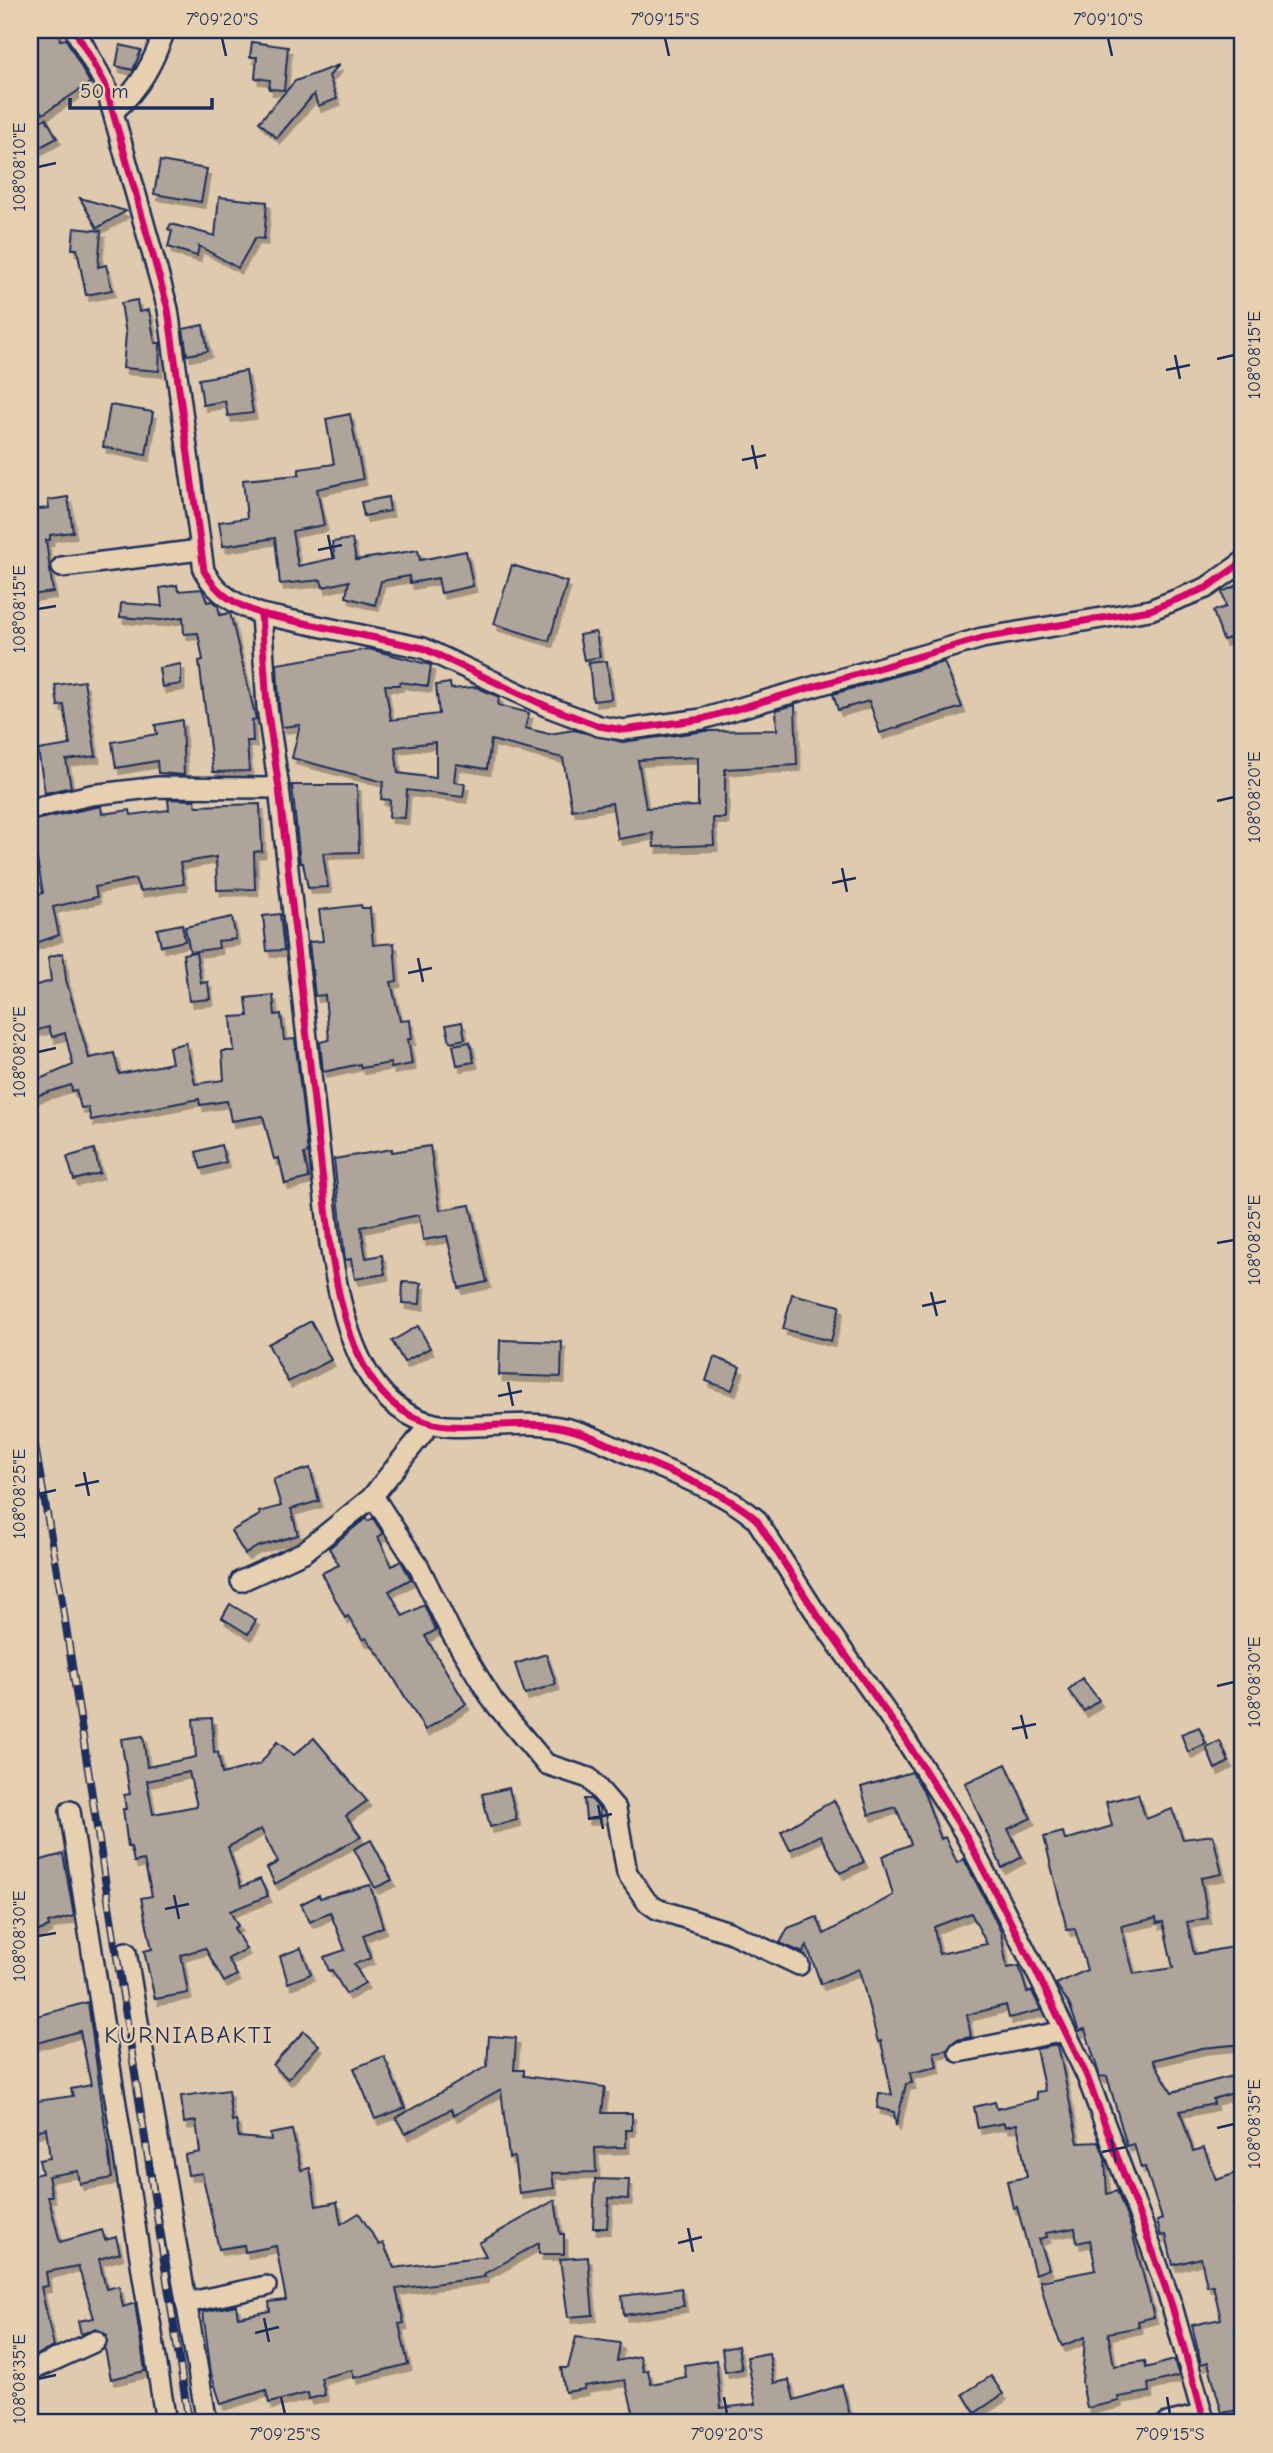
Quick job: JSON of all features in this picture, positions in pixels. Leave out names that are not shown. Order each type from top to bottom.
[{"type":"street","points":[[75,30],[105,84],[168,309],[204,571],[213,587],[242,607],[261,614],[423,648],[546,706],[599,726],[624,730],[702,719],[982,638],[1150,610],[1206,588],[1243,562]]},
{"type":"street","points":[[114,111],[134,93],[151,68],[165,30]]},
{"type":"street","points":[[62,567],[200,550]]},
{"type":"street","points":[[261,614],[267,707],[279,788],[330,1244],[340,1307],[359,1361],[396,1407],[414,1419],[448,1426],[533,1424],[564,1428],[680,1476],[745,1510],[756,1519],[964,1832],[1086,2074],[1172,2306],[1203,2419],[1167,2423]]},
{"type":"street","points":[[30,809],[91,795],[158,788],[279,788]]},
{"type":"street","points":[[241,1581],[303,1552],[373,1496],[431,1423]]},
{"type":"street","points":[[373,1496],[419,1567],[452,1634],[493,1701],[546,1764],[589,1778],[616,1809],[626,1869],[647,1902],[657,1909],[729,1933],[799,1965]]},
{"type":"street","points":[[70,1811],[166,2423]]},
{"type":"street","points":[[127,1952],[207,2423]]},
{"type":"street","points":[[960,2052],[1065,2031]]},
{"type":"street","points":[[186,2303],[266,2286]]},
{"type":"street","points":[[30,2371],[96,2341]]},
{"type":"building","points":[[30,30],[58,30],[60,40],[66,39],[90,83],[43,114],[30,99]]},
{"type":"building","points":[[252,42],[288,47],[284,90],[269,89],[270,80],[255,78],[257,57],[250,57]]},
{"type":"building","points":[[120,45],[141,50],[133,70],[116,66]]},
{"type":"building","points":[[339,65],[329,76],[337,99],[318,106],[314,94],[277,138],[259,122],[295,81]]},
{"type":"building","points":[[46,118],[57,138],[35,150],[30,141],[30,127]]},
{"type":"building","points":[[160,161],[207,169],[201,202],[154,194]]},
{"type":"building","points":[[219,197],[267,202],[264,239],[255,238],[238,268],[199,246],[197,256],[168,247],[172,231],[168,229],[171,224],[215,236]]},
{"type":"building","points":[[80,198],[126,211],[97,228]]},
{"type":"building","points":[[74,228],[101,231],[98,267],[106,265],[112,290],[86,295],[77,249],[72,249]]},
{"type":"building","points":[[137,300],[139,312],[149,310],[155,343],[160,343],[159,371],[123,368],[126,334],[121,303]]},
{"type":"building","points":[[203,325],[208,351],[187,355],[183,329]]},
{"type":"building","points":[[246,371],[253,413],[228,416],[225,401],[203,405],[199,379]]},
{"type":"building","points":[[110,405],[153,412],[146,455],[103,447]]},
{"type":"building","points":[[350,414],[363,479],[317,489],[324,525],[292,531],[298,566],[335,558],[332,542],[352,539],[356,560],[418,550],[420,560],[466,551],[473,586],[441,593],[438,578],[410,583],[409,576],[381,581],[375,605],[346,597],[349,581],[323,587],[321,580],[280,584],[275,538],[223,546],[219,522],[247,518],[243,480],[299,475],[299,469],[334,464],[326,419]]},
{"type":"building","points":[[68,497],[73,532],[50,535],[50,540],[46,540],[53,592],[30,595],[30,510],[49,508],[48,500]]},
{"type":"building","points":[[388,497],[390,511],[364,516],[361,502]]},
{"type":"building","points":[[512,565],[567,582],[549,641],[494,624]]},
{"type":"building","points":[[1240,584],[1243,593],[1243,634],[1223,640],[1213,611],[1226,607],[1222,592]]},
{"type":"building","points":[[177,585],[178,591],[202,589],[207,602],[212,601],[218,606],[220,615],[230,613],[256,719],[252,720],[253,741],[247,741],[249,771],[213,772],[198,633],[184,634],[183,617],[160,620],[120,617],[121,603],[162,606],[160,588]]},
{"type":"building","points":[[596,632],[600,657],[584,660],[579,635]]},
{"type":"building","points":[[369,649],[431,665],[428,686],[400,682],[399,685],[385,685],[391,720],[439,714],[436,685],[450,683],[451,689],[476,687],[499,697],[498,705],[529,713],[525,728],[549,734],[574,730],[622,742],[706,731],[777,730],[776,710],[795,705],[797,765],[725,769],[725,818],[713,818],[714,845],[654,847],[653,833],[618,839],[612,803],[572,810],[563,758],[491,740],[487,769],[456,764],[454,782],[465,784],[463,797],[407,790],[405,818],[389,817],[390,800],[381,799],[383,782],[292,758],[300,725],[282,727],[277,664]],"holes":[[[436,742],[436,778],[398,773],[395,747]],[[698,757],[698,806],[646,808],[638,760]]]},
{"type":"building","points":[[607,661],[611,699],[593,701],[589,663]]},
{"type":"building","points":[[944,662],[962,707],[880,733],[869,701],[838,710],[833,694]]},
{"type":"building","points":[[181,664],[181,684],[162,687],[159,668]]},
{"type":"building","points":[[84,681],[96,756],[66,760],[71,787],[45,793],[38,750],[70,745],[64,705],[58,706],[55,685]]},
{"type":"building","points":[[182,720],[184,775],[158,773],[157,761],[116,768],[112,742],[157,734],[155,725]]},
{"type":"building","points":[[292,785],[357,785],[359,852],[323,853],[328,887],[308,888],[303,863],[300,863]]},
{"type":"building","points":[[168,799],[195,800],[196,806],[260,804],[262,851],[254,852],[255,889],[217,890],[216,857],[180,863],[184,884],[140,891],[135,879],[95,887],[97,897],[53,907],[59,935],[30,945],[30,896],[43,893],[30,821],[101,806],[102,814],[130,810],[131,815],[169,810]]},
{"type":"building","points":[[361,905],[362,908],[370,908],[373,945],[394,943],[397,981],[391,982],[400,1021],[410,1020],[412,1039],[408,1039],[412,1064],[391,1068],[391,1063],[361,1068],[360,1064],[323,1072],[320,1042],[329,1040],[325,995],[315,996],[309,942],[323,941],[319,910]]},
{"type":"building","points":[[280,914],[284,950],[267,951],[263,916]]},
{"type":"building","points":[[232,917],[236,939],[218,941],[219,948],[190,952],[185,927]]},
{"type":"building","points":[[182,924],[185,941],[161,946],[157,929]]},
{"type":"building","points":[[196,952],[201,983],[208,982],[210,999],[189,1001],[183,954]]},
{"type":"building","points":[[63,953],[66,980],[89,1058],[114,1053],[119,1074],[172,1063],[169,1047],[186,1043],[195,1084],[224,1080],[222,1051],[234,1051],[231,1017],[248,1016],[246,998],[273,995],[275,1015],[281,1014],[284,1040],[295,1039],[308,1153],[304,1154],[309,1178],[285,1184],[279,1158],[274,1159],[263,1116],[231,1121],[227,1101],[200,1105],[199,1099],[91,1120],[88,1107],[81,1108],[76,1090],[72,1091],[71,1085],[30,1098],[30,1083],[73,1065],[65,1033],[52,1037],[49,1027],[30,1032],[30,987],[51,981],[48,957]]},
{"type":"building","points":[[462,1022],[465,1039],[450,1042],[446,1025]]},
{"type":"building","points":[[470,1042],[474,1062],[457,1065],[453,1045]]},
{"type":"building","points":[[221,1145],[226,1162],[201,1169],[196,1152]]},
{"type":"building","points":[[430,1146],[440,1210],[470,1205],[487,1282],[459,1288],[447,1236],[423,1240],[419,1215],[361,1227],[366,1258],[382,1255],[385,1274],[355,1279],[351,1259],[345,1260],[334,1159],[392,1149],[392,1152]]},
{"type":"building","points":[[94,1149],[100,1173],[74,1180],[67,1157]]},
{"type":"building","points":[[403,1282],[421,1283],[420,1304],[402,1303]]},
{"type":"building","points":[[792,1294],[840,1306],[831,1341],[783,1329]]},
{"type":"building","points":[[311,1321],[331,1360],[288,1382],[268,1344]]},
{"type":"building","points":[[418,1326],[430,1348],[404,1362],[392,1341]]},
{"type":"building","points":[[500,1340],[562,1342],[561,1377],[499,1375]]},
{"type":"building","points":[[714,1357],[740,1367],[732,1390],[706,1381]]},
{"type":"building","points":[[310,1468],[319,1501],[291,1509],[298,1535],[257,1547],[245,1554],[231,1531],[260,1515],[259,1512],[281,1506],[273,1479]]},
{"type":"building","points":[[366,1518],[368,1521],[373,1518],[383,1534],[378,1537],[392,1566],[401,1561],[411,1579],[389,1591],[403,1616],[424,1605],[436,1630],[425,1636],[466,1704],[425,1730],[383,1660],[366,1638],[363,1640],[348,1616],[345,1618],[322,1573],[339,1565],[329,1548]]},
{"type":"building","points":[[230,1604],[256,1620],[248,1634],[222,1618]]},
{"type":"building","points":[[546,1654],[556,1684],[525,1694],[515,1664]]},
{"type":"building","points":[[1082,1678],[1099,1700],[1084,1711],[1068,1690]]},
{"type":"building","points":[[212,1718],[214,1753],[218,1752],[222,1774],[260,1764],[277,1742],[294,1755],[314,1738],[367,1801],[346,1816],[361,1837],[275,1884],[267,1868],[278,1862],[261,1829],[228,1847],[241,1887],[260,1879],[268,1896],[230,1911],[238,1926],[234,1928],[246,1949],[228,1959],[237,1975],[224,1982],[205,1948],[181,1955],[188,1993],[155,1999],[144,1951],[152,1949],[141,1898],[152,1896],[144,1860],[134,1862],[131,1847],[128,1847],[123,1809],[126,1809],[124,1795],[130,1794],[121,1739],[143,1736],[147,1767],[196,1757],[193,1719]],"holes":[[[189,1772],[197,1806],[153,1814],[147,1781]]]},
{"type":"building","points":[[1199,1727],[1206,1744],[1188,1752],[1181,1734]]},
{"type":"building","points":[[1220,1741],[1229,1762],[1215,1769],[1206,1747]]},
{"type":"building","points":[[1006,1764],[1031,1818],[1008,1829],[1022,1857],[1002,1868],[965,1783]]},
{"type":"building","points":[[912,1772],[923,1790],[941,1839],[945,1837],[957,1863],[964,1859],[988,1905],[1001,1932],[1007,1968],[1019,1966],[1027,1992],[1032,1991],[1041,2010],[1009,2018],[1006,2005],[967,2015],[971,2037],[956,2040],[947,2050],[934,2052],[937,2067],[910,2073],[912,2083],[906,2084],[896,2126],[894,2112],[877,2108],[879,2093],[892,2095],[881,2041],[878,2042],[859,1969],[821,1984],[807,1946],[803,1953],[780,1943],[788,1928],[817,1917],[824,1934],[893,1895],[882,1856],[911,1844],[896,1807],[869,1815],[861,1787]],"holes":[[[971,1913],[987,1944],[939,1954],[934,1927]]]},
{"type":"building","points":[[509,1788],[517,1820],[490,1827],[482,1794]]},
{"type":"building","points":[[1138,1794],[1146,1819],[1172,1809],[1183,1839],[1213,1835],[1222,1874],[1201,1878],[1208,1918],[1187,1922],[1194,1954],[1243,1945],[1243,2044],[1202,2048],[1153,2060],[1172,2092],[1243,2073],[1243,2090],[1213,2099],[1214,2104],[1180,2111],[1193,2151],[1204,2148],[1216,2180],[1243,2171],[1243,2198],[1233,2202],[1243,2252],[1234,2254],[1243,2293],[1243,2328],[1235,2330],[1243,2362],[1243,2409],[1222,2413],[1208,2362],[1201,2364],[1192,2325],[1221,2319],[1213,2285],[1207,2286],[1201,2258],[1173,2265],[1166,2235],[1161,2236],[1157,2221],[1162,2219],[1145,2167],[1141,2168],[1134,2144],[1127,2146],[1107,2076],[1100,2077],[1085,2029],[1079,2031],[1069,2004],[1056,1984],[1087,1970],[1075,1929],[1067,1930],[1044,1837],[1063,1832],[1065,1840],[1112,1826],[1106,1802]],"holes":[[[1156,1918],[1157,1923],[1163,1922],[1173,1968],[1134,1974],[1121,1926]]]},
{"type":"building","points":[[584,1799],[591,1799],[599,1808],[600,1818],[586,1819]]},
{"type":"building","points":[[834,1800],[864,1862],[840,1873],[820,1835],[790,1850],[781,1832]]},
{"type":"building","points":[[371,1840],[392,1880],[375,1888],[354,1849]]},
{"type":"building","points":[[63,1854],[74,1916],[48,1923],[49,1927],[30,1934],[30,1863]]},
{"type":"building","points":[[370,1885],[383,1927],[363,1935],[371,1958],[354,1964],[365,1983],[346,1994],[332,1970],[329,1971],[324,1957],[345,1950],[330,1912],[310,1922],[301,1904],[319,1895],[320,1898]]},
{"type":"building","points":[[301,1948],[311,1974],[288,1983],[280,1956]]},
{"type":"building","points":[[88,2002],[112,2178],[80,2184],[78,2171],[48,2176],[52,2196],[48,2196],[60,2242],[102,2230],[105,2240],[116,2237],[120,2253],[99,2259],[106,2289],[119,2286],[123,2307],[135,2303],[145,2371],[111,2379],[105,2349],[107,2335],[96,2329],[81,2334],[78,2321],[94,2318],[78,2266],[46,2272],[48,2286],[41,2287],[54,2347],[30,2358],[30,2176],[42,2173],[39,2160],[50,2158],[46,2128],[30,2133],[30,2102],[73,2096],[71,2089],[91,2085],[80,2031],[30,2045],[30,2018]]},
{"type":"building","points":[[304,2031],[319,2045],[288,2079],[273,2065]]},
{"type":"building","points":[[489,2036],[516,2038],[514,2070],[524,2070],[524,2076],[605,2087],[602,2113],[632,2113],[632,2130],[626,2130],[626,2147],[595,2148],[596,2172],[552,2173],[554,2188],[519,2193],[514,2157],[509,2158],[501,2089],[454,2115],[451,2109],[405,2134],[396,2118],[487,2066]]},
{"type":"building","points":[[1058,2045],[1078,2143],[1099,2142],[1105,2158],[1107,2194],[1117,2191],[1131,2228],[1154,2317],[1138,2321],[1139,2327],[1108,2333],[1114,2366],[1145,2361],[1146,2368],[1174,2360],[1179,2376],[1148,2384],[1149,2392],[1118,2397],[1119,2401],[1087,2408],[1082,2383],[1085,2337],[1062,2346],[1050,2319],[1040,2281],[1096,2270],[1090,2240],[1077,2243],[1075,2228],[1046,2233],[1047,2237],[1039,2239],[1049,2269],[1035,2274],[1007,2181],[1027,2177],[1017,2124],[1005,2127],[1004,2123],[978,2128],[974,2107],[995,2102],[997,2109],[1037,2099],[1036,2092],[1045,2091],[1036,2049]]},
{"type":"building","points":[[384,2056],[405,2108],[375,2119],[354,2068]]},
{"type":"building","points":[[228,2090],[232,2121],[236,2120],[239,2137],[271,2140],[270,2134],[292,2130],[301,2170],[310,2168],[316,2206],[337,2202],[341,2224],[359,2213],[379,2245],[383,2243],[394,2268],[486,2256],[479,2243],[555,2200],[560,2234],[564,2234],[564,2254],[539,2254],[539,2243],[484,2274],[485,2277],[396,2289],[404,2323],[399,2324],[408,2364],[354,2378],[352,2370],[321,2378],[325,2395],[309,2399],[308,2393],[269,2403],[266,2390],[221,2404],[211,2373],[203,2312],[236,2305],[238,2317],[270,2311],[269,2302],[286,2300],[276,2246],[245,2252],[244,2245],[219,2249],[202,2173],[188,2175],[185,2155],[200,2152],[196,2121],[184,2123],[181,2096]]},
{"type":"building","points":[[595,2179],[629,2180],[628,2199],[609,2198],[607,2228],[593,2228]]},
{"type":"building","points":[[588,2257],[593,2315],[568,2317],[560,2259]]},
{"type":"building","points":[[681,2288],[684,2306],[624,2315],[622,2296]]},
{"type":"building","points":[[576,2337],[620,2343],[617,2361],[640,2356],[643,2371],[648,2370],[651,2384],[686,2377],[684,2365],[716,2360],[721,2408],[756,2404],[747,2357],[769,2353],[774,2383],[789,2380],[794,2400],[842,2385],[852,2423],[636,2423],[625,2380],[584,2386],[585,2389],[565,2392],[561,2368],[568,2368]]},
{"type":"building","points":[[738,2346],[742,2369],[725,2372],[722,2349]]},
{"type":"building","points":[[991,2376],[1003,2394],[975,2413],[963,2394]]},
{"type":"railway","points":[[30,1418],[60,1588],[189,2423]]},
{"type":"cycle path","points":[[75,30],[105,84],[168,309],[204,571],[221,593],[243,606],[261,614],[423,648],[546,706],[599,726],[624,730],[702,719],[982,638],[1150,610],[1206,588],[1243,562]]},
{"type":"cycle path","points":[[261,614],[267,707],[279,788],[330,1244],[341,1301],[360,1358],[375,1383],[394,1404],[417,1419],[447,1426],[535,1424],[574,1431],[702,1486],[744,1509],[756,1519],[814,1610],[905,1739],[964,1832],[1036,1971],[1086,2074],[1150,2244],[1172,2306],[1205,2423]]},
{"type":"district","name":"KURNIABAKTI","points":[[189,2035]]}]
